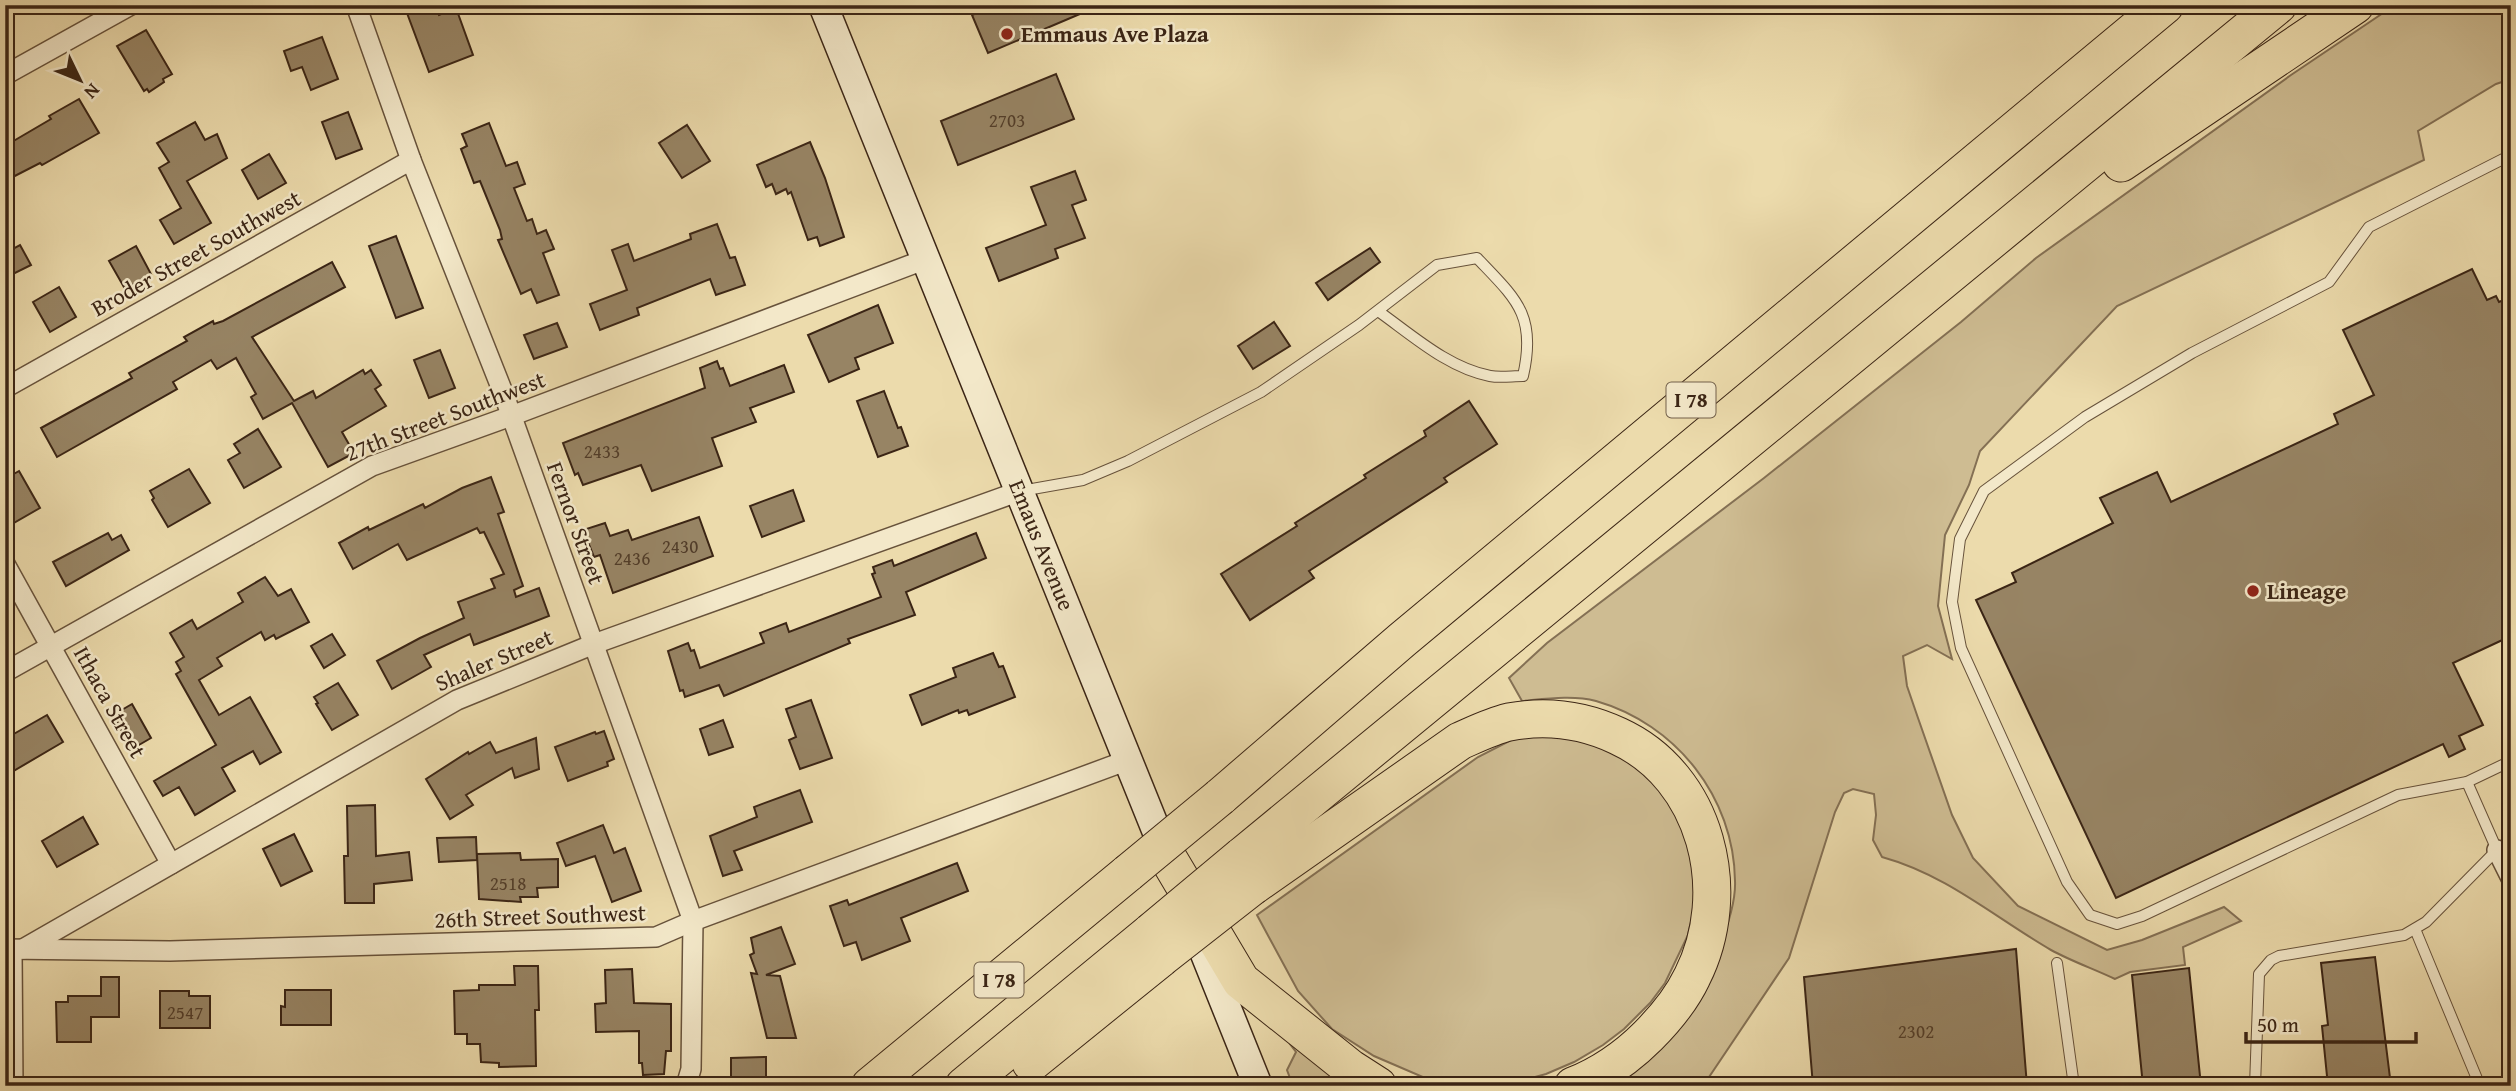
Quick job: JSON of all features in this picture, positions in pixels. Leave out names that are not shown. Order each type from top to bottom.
[{"type":"highway","name":"I 78","points":[[870,1086],[1220,797],[1402,640],[2165,5]]},
{"type":"highway","name":"I 78","points":[[964,1086],[1156,945],[1247,871],[1932,291],[2278,5]]},
{"type":"highway","points":[[1932,291],[2355,5]]},
{"type":"highway","points":[[1247,871],[1460,741],[1486,729],[1508,722],[1566,720],[1600,728],[1627,740],[1651,756],[1672,776],[1689,799],[1700,824],[1709,857],[1712,891],[1709,925],[1692,976],[1663,1021],[1611,1066],[1573,1086]]},
{"type":"highway","points":[[1165,853],[1241,981],[1350,1068],[1378,1086]]},
{"type":"highway","points":[[1003,1086],[1156,945]]},
{"type":"main road","name":"Emaus Avenue","points":[[823,5],[1258,1086]]},
{"type":"street","points":[[5,75],[131,5]]},
{"type":"street","name":"Fernor Street","points":[[356,5],[411,160],[511,416],[694,921],[689,1077]]},
{"type":"street","name":"Broder Street Southwest","points":[[5,388],[411,160]]},
{"type":"street","name":"27th Street Southwest","points":[[5,672],[372,466],[926,259]]},
{"type":"street","name":"Shaler Street","points":[[13,949],[171,864],[457,700],[594,645],[1020,491]]},
{"type":"street","name":"Ithaca Street","points":[[5,564],[171,864]]},
{"type":"street","name":"26th Street Southwest","points":[[13,949],[170,951],[656,937],[1128,760]]},
{"type":"street","points":[[2497,850],[2511,878]]},
{"type":"street","points":[[13,949],[13,1086]]},
{"type":"lane","points":[[2511,155],[2369,227],[2329,282],[2192,353],[2085,417],[1984,491],[1960,539],[1952,602],[1961,648],[2067,882],[2090,915],[2117,925],[2142,916],[2398,795],[2466,782],[2511,761]]},
{"type":"lane","points":[[1020,491],[1083,480],[1128,461],[1261,392],[1378,311],[1437,265],[1477,258],[1515,298],[1525,322],[1529,351],[1523,376],[1492,377],[1471,370],[1438,353],[1378,311]]},
{"type":"lane","points":[[2255,1086],[2259,974],[2271,960],[2279,956],[2404,935],[2426,922],[2497,850],[2466,782]]},
{"type":"lane","points":[[2415,929],[2480,1086]]},
{"type":"lane","points":[[2057,963],[2074,1086]]},
{"type":"shaded area","points":[[2395,5],[2511,5],[2511,79],[2496,84],[2418,131],[2424,160],[2117,306],[1980,451],[1969,485],[1945,535],[1938,606],[1952,659],[1927,645],[1903,656],[1907,686],[1952,815],[1973,858],[2018,906],[2107,950],[2142,940],[2224,907],[2241,921],[2183,947],[2185,965],[2130,972],[2115,979],[2051,950],[1928,874],[1882,857],[1873,840],[1876,815],[1874,794],[1853,789],[1844,793],[1835,812],[1789,958],[1703,1086],[1607,1086],[1708,978],[1732,906],[1735,881],[1732,850],[1712,793],[1695,768],[1675,746],[1651,727],[1625,712],[1587,699],[1522,701],[1509,678],[1547,643],[1764,478],[1961,322],[2036,258],[2291,75]]},
{"type":"shaded area","points":[[1521,735],[1600,737],[1678,799],[1699,885],[1688,935],[1665,983],[1650,1003],[1624,1029],[1574,1062],[1517,1082],[1457,1083],[1425,1078],[1374,1056],[1332,1029],[1298,991],[1257,915],[1478,757]]},
{"type":"shaded area","points":[[1296,1037],[1361,1086],[1293,1086],[1287,1070],[1296,1052],[1290,1044]]},
{"type":"building","points":[[404,5],[435,5],[439,15],[456,8],[473,55],[429,72]]},
{"type":"building","name":"Emmaus Ave Plaza","points":[[995,5],[1101,5],[988,53],[972,15]]},
{"type":"building","points":[[146,30],[172,74],[149,92],[147,89],[144,91],[117,46]]},
{"type":"building","points":[[322,37],[338,79],[311,90],[302,67],[291,71],[284,51]]},
{"type":"building","points":[[1056,74],[1074,119],[958,165],[941,121]]},
{"type":"building","points":[[79,99],[99,133],[42,165],[40,163],[5,181],[5,146]]},
{"type":"building","points":[[348,112],[362,149],[336,159],[322,122]]},
{"type":"building","points":[[195,122],[205,140],[217,134],[227,158],[187,181],[211,223],[174,244],[160,220],[181,208],[159,168],[169,162],[157,143]]},
{"type":"building","points":[[489,123],[506,166],[517,162],[525,184],[514,188],[527,221],[532,219],[537,234],[546,230],[554,249],[543,253],[559,295],[537,303],[531,289],[521,294],[498,240],[502,239],[500,230],[480,181],[474,183],[461,149],[467,146],[462,134]]},
{"type":"building","points":[[687,125],[710,161],[682,178],[659,143]]},
{"type":"building","points":[[810,142],[844,237],[820,246],[817,237],[808,240],[791,192],[788,194],[786,189],[776,194],[772,184],[766,187],[757,165]]},
{"type":"building","points":[[269,154],[286,183],[258,199],[242,170]]},
{"type":"building","points":[[1075,171],[1086,200],[1072,205],[1085,238],[1055,249],[1058,258],[999,281],[986,248],[1046,225],[1031,187]]},
{"type":"building","points":[[717,224],[730,258],[735,257],[745,285],[716,295],[710,279],[637,308],[639,315],[600,330],[590,304],[627,290],[612,250],[628,244],[634,261],[691,239],[690,234]]},
{"type":"building","points":[[396,236],[423,308],[396,318],[369,246]]},
{"type":"building","points":[[20,245],[31,265],[5,278],[5,253]]},
{"type":"building","points":[[136,246],[151,274],[125,289],[109,261]]},
{"type":"building","points":[[1370,248],[1380,262],[1328,300],[1316,283]]},
{"type":"building","points":[[332,262],[345,287],[252,337],[294,401],[313,391],[316,398],[363,370],[365,374],[371,370],[381,385],[375,389],[386,406],[342,432],[354,453],[328,467],[292,403],[263,419],[251,397],[256,394],[236,358],[217,369],[211,360],[173,382],[177,389],[57,457],[41,428],[132,378],[129,373],[187,341],[184,337],[213,321],[214,324],[223,321]]},
{"type":"building","name":"Lineage","points":[[2472,269],[2487,300],[2496,296],[2499,302],[2511,297],[2511,636],[2453,663],[2483,725],[2459,736],[2465,749],[2449,757],[2443,744],[2116,898],[1976,600],[2016,582],[2012,573],[2113,523],[2100,498],[2157,472],[2171,502],[2338,424],[2334,414],[2374,395],[2343,330]]},
{"type":"building","points":[[59,287],[76,317],[50,332],[33,302]]},
{"type":"building","points":[[878,305],[893,343],[855,358],[859,369],[829,382],[808,335]]},
{"type":"building","points":[[1274,322],[1290,346],[1253,369],[1238,346]]},
{"type":"building","points":[[557,323],[567,347],[534,359],[524,335]]},
{"type":"building","points":[[440,350],[455,388],[429,398],[414,360]]},
{"type":"building","points":[[717,361],[730,386],[784,365],[794,392],[750,408],[756,422],[712,438],[722,466],[652,491],[641,465],[583,485],[578,473],[575,475],[563,443],[705,388],[700,368]]},
{"type":"building","points":[[884,391],[908,446],[878,457],[857,401]]},
{"type":"building","points":[[1469,401],[1497,444],[1444,478],[1447,482],[1309,571],[1314,578],[1250,620],[1221,574],[1366,478],[1364,475],[1426,436],[1424,431]]},
{"type":"building","points":[[258,429],[281,467],[244,488],[228,460],[240,453],[234,444]]},
{"type":"building","points":[[189,469],[210,503],[168,527],[152,500],[154,498],[150,491]]},
{"type":"building","points":[[19,471],[40,508],[5,528],[5,479]]},
{"type":"building","points":[[491,477],[504,512],[498,514],[523,586],[514,590],[516,597],[539,588],[549,616],[474,645],[470,634],[424,655],[431,667],[392,689],[377,661],[464,618],[458,602],[495,588],[491,579],[504,574],[484,532],[480,533],[477,528],[407,560],[398,544],[353,569],[339,543],[368,527],[369,530],[423,504],[425,508],[462,488]]},
{"type":"building","points":[[793,490],[804,521],[762,537],[750,506]]},
{"type":"building","points":[[699,517],[713,556],[613,593],[600,555],[594,557],[583,530],[605,523],[610,536],[628,530],[632,540]]},
{"type":"building","points":[[108,533],[112,540],[121,535],[129,550],[66,586],[53,562]]},
{"type":"building","points":[[976,533],[986,558],[906,592],[915,615],[848,639],[850,643],[724,696],[719,685],[685,697],[683,690],[680,691],[668,651],[688,643],[691,651],[694,650],[700,668],[764,643],[760,633],[786,623],[789,632],[881,597],[872,574],[875,573],[873,567],[892,560],[894,566]]},
{"type":"building","points":[[265,577],[278,596],[291,589],[309,622],[276,639],[274,635],[265,640],[261,632],[217,658],[222,666],[199,680],[219,715],[250,697],[281,752],[260,764],[253,751],[222,768],[235,791],[195,815],[179,787],[163,796],[154,781],[216,745],[176,674],[181,671],[176,662],[184,657],[170,633],[192,620],[197,629],[243,602],[238,593]]},
{"type":"building","points":[[332,634],[345,655],[324,668],[311,646]]},
{"type":"building","points":[[993,653],[999,667],[1003,666],[1015,697],[969,715],[967,710],[959,713],[958,710],[922,725],[910,695],[956,677],[953,668]]},
{"type":"building","points":[[338,683],[358,715],[332,730],[314,697]]},
{"type":"building","points":[[811,700],[832,758],[800,769],[789,740],[796,737],[786,709]]},
{"type":"building","points":[[132,704],[151,738],[132,749],[113,715]]},
{"type":"building","points":[[47,715],[63,742],[5,776],[5,739]]},
{"type":"building","points":[[723,720],[733,747],[709,755],[700,729]]},
{"type":"building","points":[[604,731],[614,759],[607,762],[608,766],[568,781],[555,747]]},
{"type":"building","points":[[536,738],[539,769],[515,778],[512,768],[466,795],[473,805],[450,819],[426,779],[468,752],[469,754],[490,742],[496,753]]},
{"type":"building","points":[[800,790],[812,822],[734,851],[742,870],[723,876],[710,836],[757,817],[754,807]]},
{"type":"building","points":[[375,805],[376,856],[409,852],[412,880],[374,884],[374,903],[345,903],[347,806]]},
{"type":"building","points":[[83,817],[98,844],[57,867],[42,841]]},
{"type":"building","points":[[603,825],[614,853],[625,848],[641,891],[612,902],[595,856],[566,866],[557,843]]},
{"type":"building","points":[[294,834],[312,871],[281,886],[263,849]]},
{"type":"building","points":[[476,837],[477,860],[439,862],[437,838]]},
{"type":"building","points":[[520,853],[521,860],[558,859],[558,887],[537,888],[538,897],[520,897],[521,902],[479,899],[477,854]]},
{"type":"building","points":[[957,863],[968,891],[901,918],[910,941],[862,960],[856,942],[844,946],[830,906],[847,900],[849,905]]},
{"type":"building","points":[[781,927],[795,964],[766,975],[780,976],[796,1038],[767,1038],[751,973],[757,974],[750,955],[754,953],[751,938]]},
{"type":"building","points":[[2016,949],[2027,1086],[1813,1086],[1804,977]]},
{"type":"building","points":[[2375,957],[2391,1086],[2328,1086],[2322,1026],[2328,1025],[2321,963]]},
{"type":"building","points":[[514,966],[538,966],[539,1010],[535,1010],[536,1066],[499,1067],[499,1063],[481,1062],[480,1044],[467,1044],[467,1034],[455,1034],[454,991],[479,990],[479,985],[515,985]]},
{"type":"building","points":[[2189,968],[2201,1086],[2143,1086],[2132,975]]},
{"type":"building","points":[[632,969],[634,1003],[671,1004],[671,1051],[666,1051],[664,1074],[643,1075],[642,1063],[639,1063],[639,1031],[596,1032],[595,1004],[606,1003],[605,970]]},
{"type":"building","points":[[101,977],[119,977],[119,1017],[91,1017],[91,1042],[57,1042],[56,1002],[68,1002],[68,996],[101,996]]},
{"type":"building","points":[[285,990],[331,990],[331,1025],[281,1025],[281,1006],[285,1007]]},
{"type":"building","points":[[160,991],[189,991],[189,996],[210,996],[210,1028],[160,1028]]},
{"type":"building","points":[[766,1057],[766,1081],[731,1083],[731,1058]]},
{"type":"place","name":"Emmaus Ave Plaza","points":[[1007,34]]},
{"type":"place","name":"Lineage","points":[[2253,591]]}]
